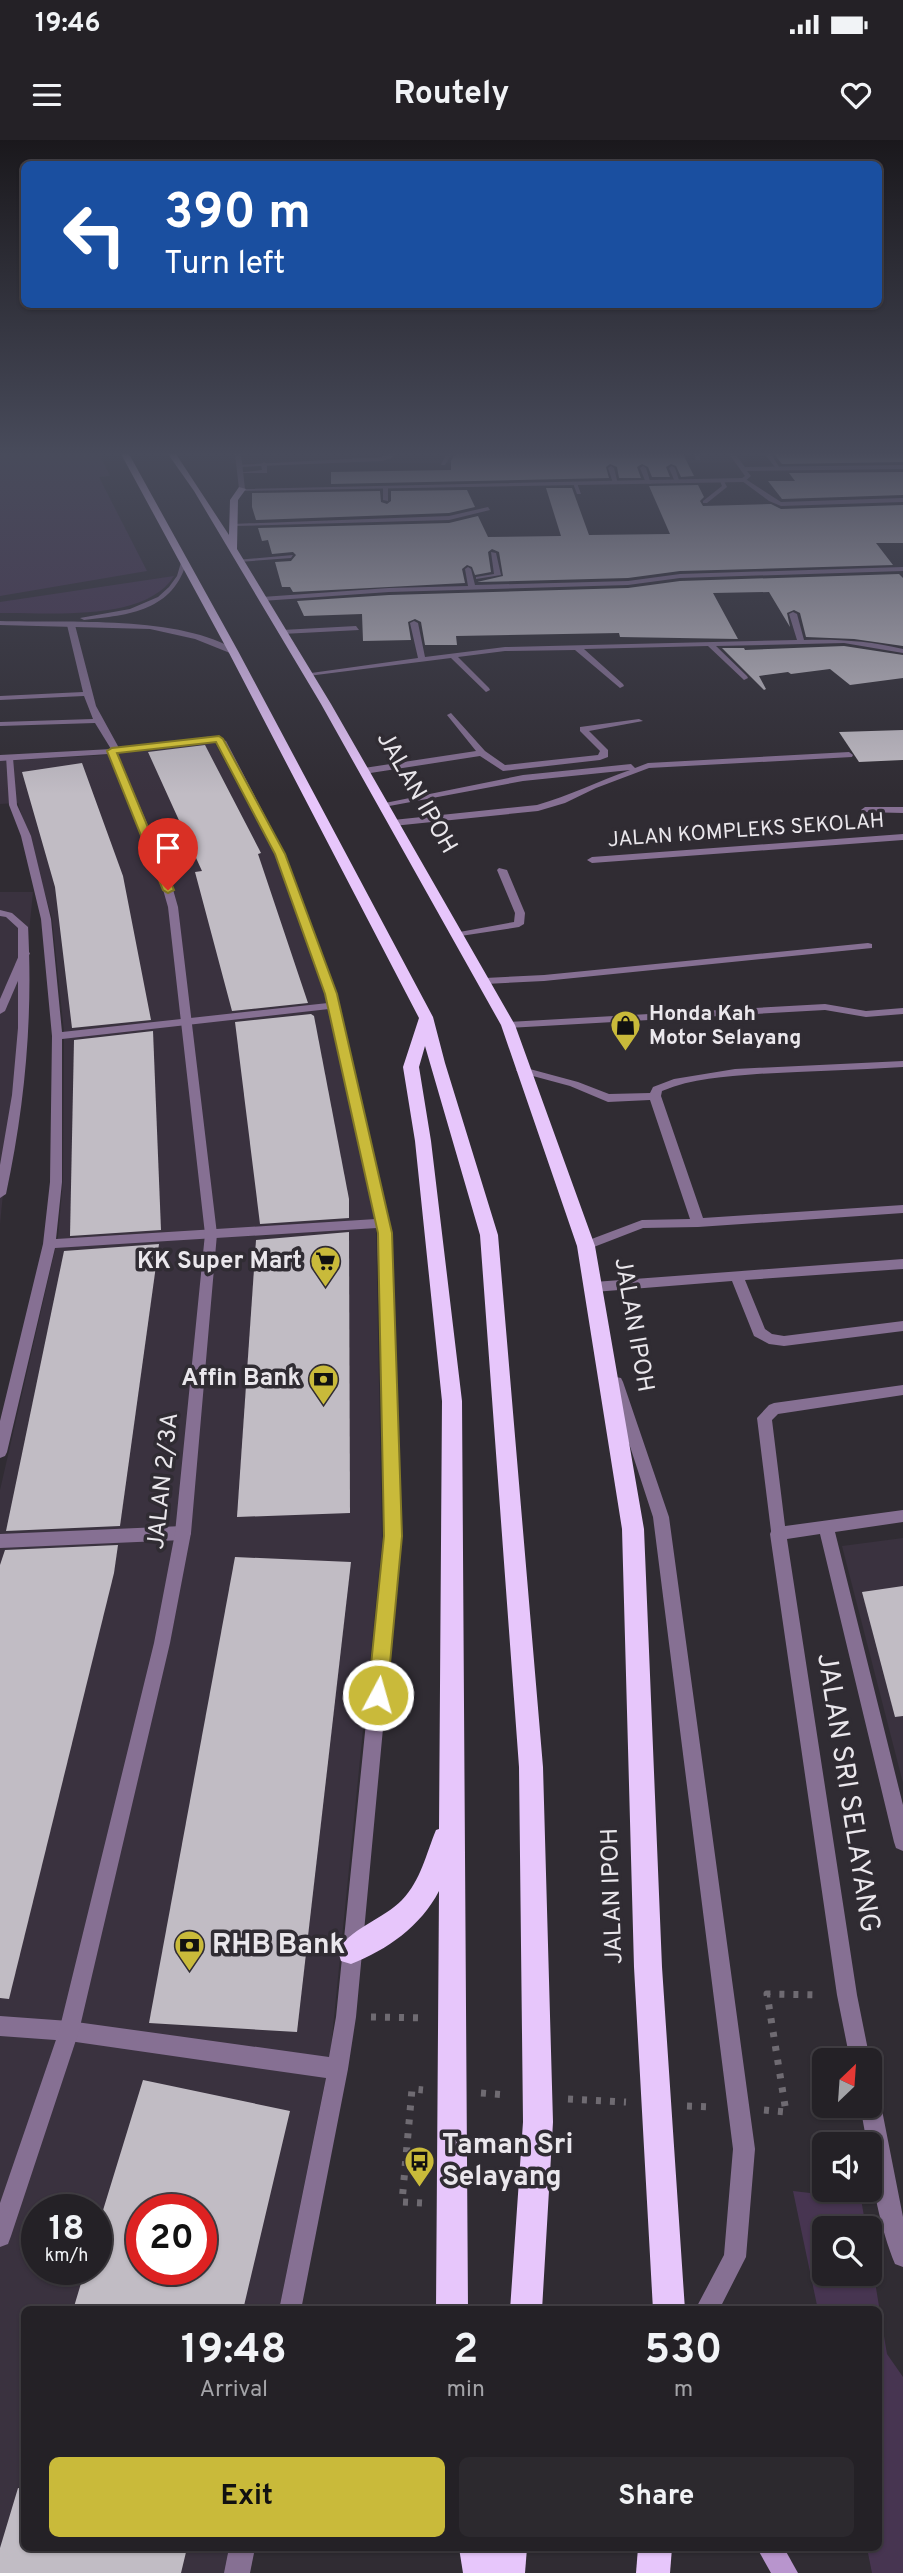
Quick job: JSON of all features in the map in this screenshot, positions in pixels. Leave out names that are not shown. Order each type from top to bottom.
[{"type":"highway","points":[[188,568],[426,1017],[437,1063],[489,1235],[531,1767],[538,2122],[526,2306]]},
{"type":"highway","name":"JALAN IPOH","points":[[243,568],[384,804],[508,1025],[586,1246],[633,1529],[648,1967],[669,2306]]},
{"type":"highway","points":[[426,1017],[411,1067],[423,1141],[452,1401],[452,2306]]},
{"type":"highway","points":[[351,1951],[401,1922],[423,1897],[437,1867],[452,1816]]},
{"type":"highway","points":[[477,2551],[481,2573]]},
{"type":"highway","points":[[508,2573],[510,2551]]},
{"type":"highway","points":[[653,2573],[655,2551]]},
{"type":"main road","points":[[772,2551],[785,2573]]},
{"type":"street","points":[[37,623],[100,616],[151,604],[175,587],[180,580],[182,568]]},
{"type":"street","points":[[470,579],[498,575],[496,568]]},
{"type":"street","points":[[468,569],[472,588]]},
{"type":"street","points":[[262,599],[628,583],[680,576],[903,569]]},
{"type":"street","points":[[793,614],[802,642]]},
{"type":"street","points":[[0,623],[128,625],[162,629],[197,637],[233,651]]},
{"type":"street","points":[[414,623],[422,659]]},
{"type":"street","name":"JALAN 2/3A","points":[[0,2236],[69,2031],[162,1643],[183,1533],[211,1234],[173,907],[163,872],[114,751],[97,722],[86,694],[71,625]]},
{"type":"street","points":[[282,632],[356,628]]},
{"type":"street","points":[[308,674],[505,649],[844,641],[903,651]]},
{"type":"street","points":[[710,645],[744,678]]},
{"type":"street","points":[[578,648],[620,686]]},
{"type":"street","points":[[452,656],[486,690]]},
{"type":"street","points":[[0,698],[86,694]]},
{"type":"street","points":[[452,715],[482,753],[503,768],[600,757],[605,755],[604,750],[583,729],[639,721]]},
{"type":"street","points":[[0,724],[97,722]]},
{"type":"street","points":[[0,1452],[49,1244],[56,1182],[57,1036],[46,919],[26,836],[13,805],[4,758],[114,751],[214,738],[222,741],[280,854],[334,1004],[383,1223],[393,1536],[346,2017],[291,2306]]},
{"type":"street","points":[[364,771],[482,753]]},
{"type":"street","points":[[384,804],[523,778],[648,766],[849,755]]},
{"type":"street","points":[[393,823],[538,808],[648,766]]},
{"type":"street","points":[[0,806],[13,805]]},
{"type":"street","points":[[865,810],[903,810]]},
{"type":"street","name":"JALAN KOMPLEKS SEKOLAH","points":[[592,860],[903,837]]},
{"type":"street","points":[[458,934],[519,924],[520,913],[502,870]]},
{"type":"street","points":[[0,913],[9,915],[23,928],[25,953],[25,1037],[0,1194]]},
{"type":"street","points":[[485,981],[663,967],[869,946]]},
{"type":"street","points":[[0,1011],[25,953]]},
{"type":"street","points":[[57,1036],[334,1004]]},
{"type":"street","points":[[508,1025],[825,1007],[866,1014],[903,1011]]},
{"type":"street","points":[[698,1223],[655,1096],[657,1088],[673,1080],[719,1075],[903,1064]]},
{"type":"street","points":[[522,1070],[574,1084],[608,1098],[655,1096]]},
{"type":"street","points":[[586,1246],[642,1224],[698,1223],[903,1209]]},
{"type":"street","points":[[49,1244],[383,1223]]},
{"type":"street","points":[[594,1287],[903,1264]]},
{"type":"street","points":[[736,1275],[759,1332],[769,1339],[784,1341],[903,1326]]},
{"type":"street","points":[[604,1345],[661,1517],[744,2149],[734,2257],[708,2306]]},
{"type":"street","name":"JALAN SRI SELAYANG","points":[[858,2048],[847,1995],[778,1534],[764,1418],[774,1409],[903,1390]]},
{"type":"street","points":[[778,1534],[903,1516]]},
{"type":"street","name":"JALAN SRI SELAYANG","points":[[826,1527],[903,1842]]},
{"type":"street","points":[[0,1541],[183,1533]]},
{"type":"street","points":[[0,2026],[69,2031],[338,2069]]},
{"type":"street","points":[[873,2118],[903,2256]]},
{"type":"street","points":[[237,2573],[241,2551]]},
{"type":"path","points":[[758,2110],[786,2112],[767,1994],[847,1995]]},
{"type":"path","points":[[346,2017],[433,2018]]},
{"type":"path","points":[[428,2203],[402,2202],[412,2089],[428,2087],[431,2097]]},
{"type":"path","points":[[467,2092],[522,2096]]},
{"type":"path","points":[[564,2098],[633,2102]]},
{"type":"path","points":[[675,2105],[716,2107]]},
{"type":"shaded area","points":[[0,568],[145,568],[147,571],[0,596]]},
{"type":"shaded area","points":[[174,576],[160,591],[119,608],[94,612],[0,613],[0,602]]},
{"type":"shaded area","points":[[213,740],[276,856],[330,1010],[376,1228],[382,1541],[330,2057],[280,2306],[21,2306],[21,2551],[229,2551],[225,2573],[0,2573],[0,1490],[58,1237],[63,1180],[64,1032],[52,918],[18,803],[0,804],[0,761],[106,755]]},
{"type":"shaded area","points":[[0,892],[33,892],[0,1224]]},
{"type":"shaded area","points":[[903,1538],[903,1783],[842,1546]]},
{"type":"shaded area","points":[[793,2191],[812,2193],[812,2202],[862,2202],[864,2216],[812,2216],[812,2281]]},
{"type":"shaded area","points":[[813,2286],[876,2286],[879,2306],[817,2306]]},
{"type":"shaded area","points":[[882,2324],[887,2354],[903,2377],[903,2573],[872,2573],[868,2551],[882,2551]]},
{"type":"building","points":[[277,568],[464,568],[465,583],[293,592],[290,587],[282,587]]},
{"type":"building","points":[[472,568],[490,568],[491,572],[475,575]]},
{"type":"building","points":[[502,568],[803,568],[680,571],[628,578],[477,582],[503,576]]},
{"type":"building","points":[[899,574],[903,578],[903,646],[854,639],[806,637],[800,613],[794,610],[787,613],[790,627],[769,592],[713,593],[738,639],[620,637],[619,633],[456,636],[457,645],[425,645],[421,622],[415,619],[408,622],[411,640],[363,641],[362,614],[304,616],[297,601],[389,595],[628,588],[680,581]]},
{"type":"building","points":[[844,646],[903,655],[903,678],[850,685],[830,669],[791,674],[788,672],[759,676],[766,689],[764,690],[722,648],[745,650]]},
{"type":"building","points":[[903,730],[903,760],[859,762],[839,732]]},
{"type":"building","points":[[205,745],[261,853],[258,854],[308,1003],[232,1011],[195,872],[202,871],[148,752]]},
{"type":"building","points":[[82,763],[123,876],[151,1020],[72,1028],[55,887],[22,772]]},
{"type":"building","points":[[311,1014],[314,1016],[349,1199],[349,1218],[260,1224],[235,1022]]},
{"type":"building","points":[[153,1031],[161,1230],[70,1236],[74,1040]]},
{"type":"building","points":[[349,1232],[350,1513],[237,1517],[256,1240]]},
{"type":"building","points":[[159,1244],[120,1526],[6,1531],[64,1251]]},
{"type":"building","points":[[118,1545],[114,1573],[9,1999],[0,1998],[0,1565],[5,1550]]},
{"type":"building","points":[[235,1557],[351,1562],[297,2032],[149,2023]]},
{"type":"building","points":[[903,1586],[903,1716],[895,1717],[862,1592]]},
{"type":"building","points":[[143,2080],[290,2111],[244,2306],[74,2306],[80,2285],[112,2285],[112,2194],[108,2194]]},
{"type":"building","points":[[18,2488],[21,2488],[21,2551],[186,2551],[181,2573],[0,2573],[0,2548]]},
{"type":"place","name":"Honda Kah Motor Selayang","points":[[626,1053]]},
{"type":"place","name":"KK Super Mart","points":[[325,1289]]},
{"type":"place","name":"Affin Bank","points":[[324,1406]]},
{"type":"place","name":"RHB Bank","points":[[189,1973]]},
{"type":"place","name":"Taman Sri Selayang","points":[[419,2189]]},
{"type":"route","points":[[168,890],[112,751],[219,739],[280,854],[331,994],[385,1233],[393,1536],[378,1695]]}]
